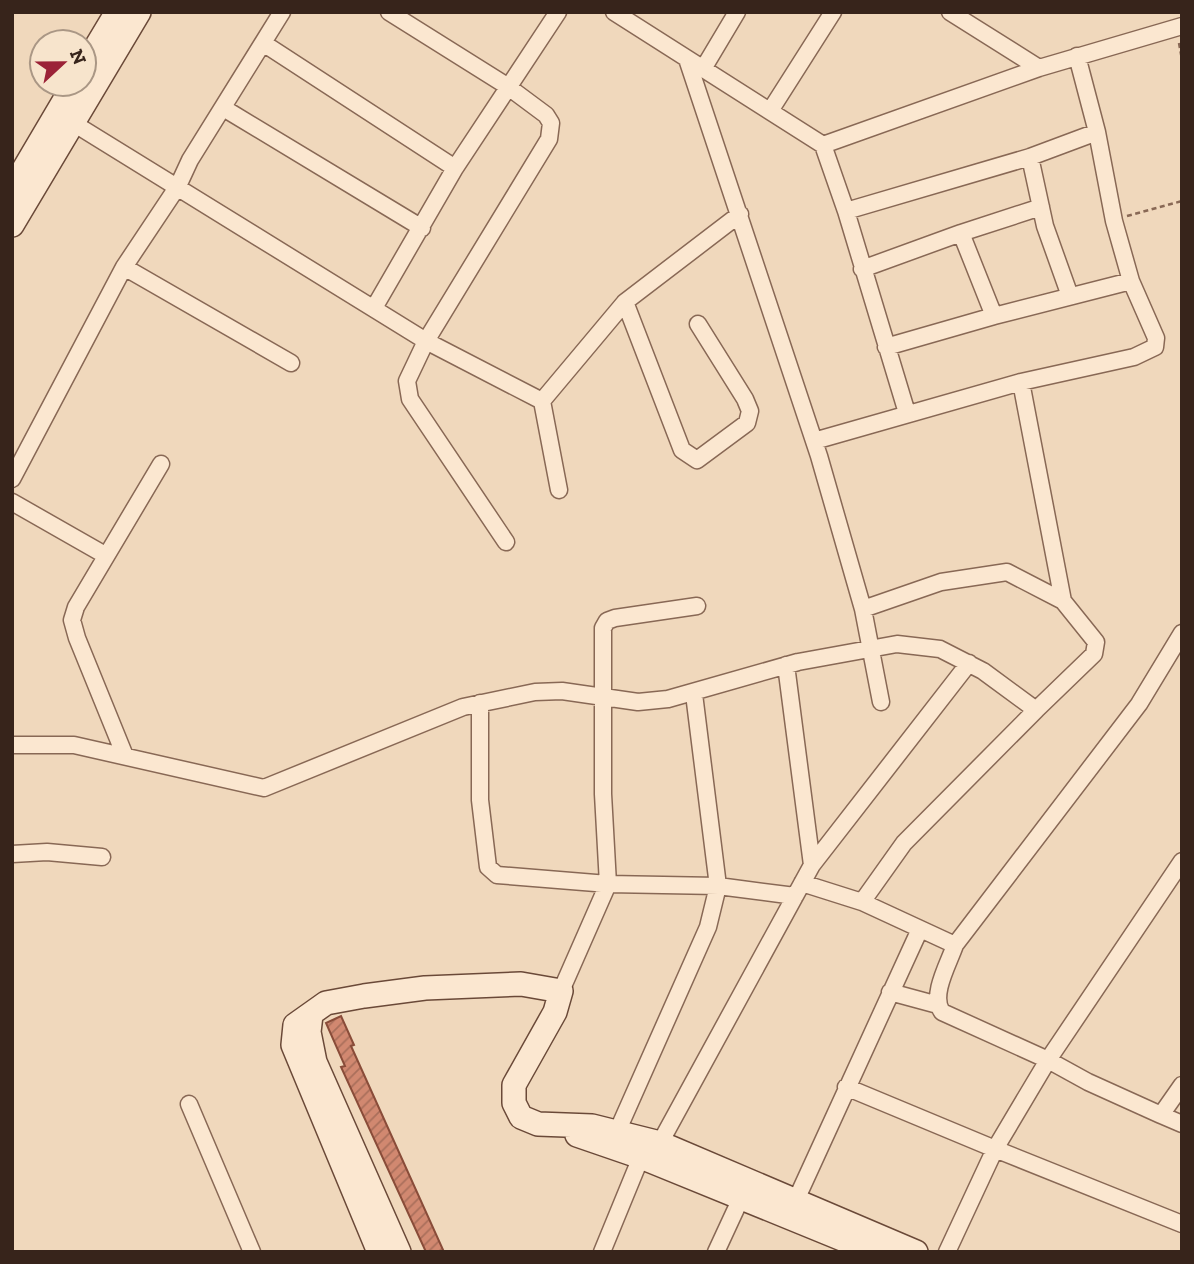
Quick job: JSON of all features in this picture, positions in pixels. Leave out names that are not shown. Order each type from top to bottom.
[{"type":"street","points":[[98,43],[117,12]]},
{"type":"street","points":[[12,189],[139,12]]},
{"type":"street","points":[[12,479],[124,267],[178,186],[190,160],[225,109],[282,12]]},
{"type":"street","points":[[374,308],[455,168],[558,12]]},
{"type":"street","points":[[614,12],[822,145],[846,211],[907,413]]},
{"type":"street","points":[[703,69],[737,12]]},
{"type":"street","points":[[769,111],[833,12]]},
{"type":"street","points":[[950,12],[1040,68]]},
{"type":"street","points":[[394,13],[507,86],[546,115],[551,123],[549,139],[426,341],[407,380],[410,399],[506,542]]},
{"type":"street","points":[[822,145],[1040,68],[1182,26]]},
{"type":"street","points":[[263,43],[455,168]]},
{"type":"street","points":[[814,441],[1021,382],[1134,357],[1155,347],[1156,338],[1131,281],[1114,221],[1097,132],[1077,56]]},
{"type":"street","points":[[687,59],[814,441],[863,609],[868,647],[881,702]]},
{"type":"street","points":[[12,225],[65,117],[70,98]]},
{"type":"street","points":[[225,109],[422,228]]},
{"type":"street","points":[[65,117],[426,341],[542,401]]},
{"type":"street","points":[[846,211],[1030,157],[1097,132]]},
{"type":"street","points":[[1030,157],[1041,207],[1070,296]]},
{"type":"street","points":[[862,270],[1041,207]]},
{"type":"street","points":[[542,401],[625,302],[740,214]]},
{"type":"street","points":[[961,233],[994,316]]},
{"type":"street","points":[[124,267],[291,363]]},
{"type":"street","points":[[886,347],[1131,281]]},
{"type":"street","points":[[625,302],[682,450],[697,460],[747,423],[750,411],[698,324]]},
{"type":"street","points":[[1021,382],[1063,601]]},
{"type":"street","points":[[542,401],[559,490]]},
{"type":"street","points":[[125,756],[76,638],[72,620],[76,607],[105,555],[161,464]]},
{"type":"street","points":[[12,502],[105,555]]},
{"type":"street","points":[[862,902],[904,843],[1094,654],[1096,642],[1063,601],[1007,572],[941,582],[863,609]]},
{"type":"street","points":[[697,606],[607,621],[603,628],[601,696],[608,884],[561,991],[555,1012],[514,1085],[514,1103],[521,1117],[538,1124],[617,1132],[660,1143],[916,1252]]},
{"type":"street","points":[[937,1005],[938,993],[955,945],[1139,704],[1182,633]]},
{"type":"street","points":[[12,745],[74,745],[264,788],[419,722],[480,703],[535,692],[562,691],[638,702],[694,694],[786,665],[868,647],[919,645],[940,649],[969,663],[1036,710]]},
{"type":"street","points":[[660,1143],[812,865],[969,663]]},
{"type":"street","points":[[786,665],[812,865]]},
{"type":"street","points":[[617,1132],[708,927],[718,886],[694,694]]},
{"type":"street","points":[[480,703],[480,800],[488,867],[498,875],[608,884],[799,890],[862,902],[955,945]]},
{"type":"street","points":[[12,854],[47,852],[102,857]]},
{"type":"street","points":[[947,1252],[995,1149],[1048,1060],[1182,860]]},
{"type":"street","points":[[796,1200],[920,929]]},
{"type":"street","points":[[379,1252],[293,1045],[295,1025],[326,1003],[346,998],[425,988],[521,984],[561,991]]},
{"type":"street","points":[[890,992],[937,1005],[952,1017],[1182,1124]]},
{"type":"street","points":[[311,1014],[309,1031],[315,1062],[400,1252]]},
{"type":"street","points":[[1161,1115],[1182,1086]]},
{"type":"street","points":[[846,1087],[1182,1224]]},
{"type":"street","points":[[189,1104],[252,1252]]},
{"type":"street","points":[[554,1124],[587,1140],[641,1157],[874,1252]]},
{"type":"street","points":[[602,1252],[641,1157]]},
{"type":"street","points":[[716,1252],[740,1198]]},
{"type":"path","points":[[1114,221],[1182,201]]},
{"type":"building","points":[[341,1016],[354,1045],[351,1046],[444,1252],[426,1252],[341,1067],[345,1066],[326,1023]]}]
